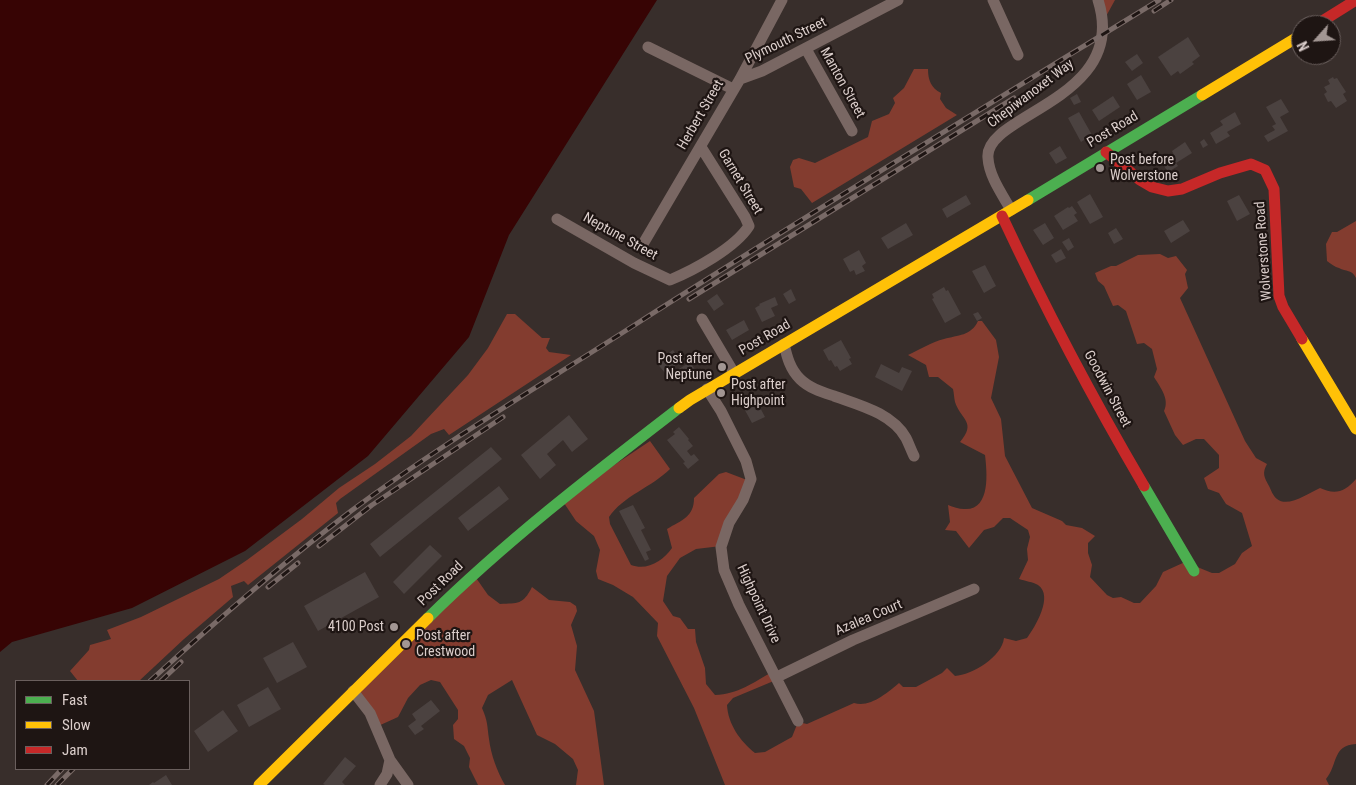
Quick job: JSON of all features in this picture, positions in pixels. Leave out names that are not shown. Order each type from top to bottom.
[{"type":"main road","points":[[1332,15],[1356,0]]},
{"type":"main road","name":"Post Road","points":[[259,785],[481,567],[557,502],[690,400],[1006,213],[1291,40]]},
{"type":"main road","name":"Wolverstone Road","points":[[1106,152],[1150,187],[1166,192],[1186,189],[1211,177],[1251,164],[1265,170],[1274,188],[1279,296],[1283,307],[1356,429]]},
{"type":"main road","name":"Goodwin Street","points":[[1006,213],[1025,265],[1120,444],[1194,571]]},
{"type":"street","name":"Herbert Street","points":[[643,244],[740,79],[782,0]]},
{"type":"street","name":"Plymouth Street","points":[[740,79],[762,71],[898,0]]},
{"type":"street","points":[[993,0],[1018,55]]},
{"type":"street","name":"Chepiwanoxet Way","points":[[1006,213],[987,156],[992,142],[1011,126],[1051,101],[1082,78],[1099,51],[1103,27],[1102,10],[1098,0]]},
{"type":"street","points":[[648,47],[733,89]]},
{"type":"street","name":"Manton Street","points":[[806,49],[852,131]]},
{"type":"street","name":"Garnet Street","points":[[670,280],[689,272],[727,248],[744,235],[749,226],[701,146]]},
{"type":"street","name":"Neptune Street","points":[[557,219],[634,263],[670,280]]},
{"type":"street","points":[[702,319],[734,373]]},
{"type":"street","points":[[784,344],[793,371],[801,380],[822,392],[868,408],[889,420],[906,437],[914,456]]},
{"type":"street","name":"Highpoint Drive","points":[[707,389],[721,411],[746,461],[752,479],[743,500],[729,523],[721,547],[724,570],[739,605],[798,721]]},
{"type":"street","name":"Azalea Court","points":[[777,677],[853,640],[974,589]]},
{"type":"street","points":[[353,691],[370,713],[390,760],[408,785]]},
{"type":"street","points":[[380,785],[388,774],[390,760]]},
{"type":"shaded area","points":[[0,0],[657,0],[509,235],[469,337],[368,456],[245,551],[132,608],[12,642],[0,652]]},
{"type":"shaded area","points":[[1101,0],[1115,0],[1104,20]]},
{"type":"shaded area","points":[[914,69],[928,69],[931,83],[941,93],[940,99],[946,108],[957,115],[812,203],[801,189],[794,187],[790,167],[793,160],[799,158],[815,163],[868,137],[872,121],[889,114],[895,103],[893,98],[904,88]]},
{"type":"shaded area","points":[[1356,221],[1356,278],[1351,272],[1336,267],[1327,261],[1326,244],[1332,232],[1337,232]]},
{"type":"shaded area","points":[[1160,254],[1168,258],[1176,256],[1187,270],[1185,274],[1188,288],[1180,298],[1245,441],[1256,458],[1267,464],[1264,470],[1265,477],[1276,498],[1287,502],[1299,499],[1320,488],[1335,492],[1340,491],[1348,487],[1356,479],[1356,744],[1348,745],[1339,752],[1326,779],[1329,785],[725,785],[694,708],[657,636],[658,623],[633,597],[613,585],[598,579],[596,571],[600,550],[594,536],[576,521],[562,500],[650,441],[670,469],[622,503],[609,517],[610,524],[631,565],[643,567],[654,564],[668,553],[672,548],[667,529],[689,514],[692,510],[694,498],[719,474],[726,472],[747,480],[721,546],[696,549],[680,558],[667,576],[663,601],[673,616],[680,618],[688,629],[695,629],[696,642],[705,668],[706,684],[715,695],[731,693],[752,684],[772,672],[776,680],[733,698],[727,705],[732,725],[736,732],[755,753],[765,752],[792,737],[798,722],[807,724],[854,703],[872,702],[899,683],[903,687],[916,687],[942,673],[947,668],[955,676],[977,669],[998,652],[1004,638],[1016,641],[1027,638],[1042,612],[1044,596],[1042,590],[1036,584],[1019,579],[1028,560],[1027,549],[1030,537],[1028,530],[1010,518],[1003,518],[994,527],[984,530],[969,548],[956,531],[945,530],[950,522],[948,505],[962,509],[973,508],[979,504],[983,497],[986,480],[985,455],[960,442],[965,435],[967,425],[955,402],[953,389],[938,377],[929,377],[926,365],[908,355],[935,342],[968,332],[972,330],[978,321],[982,321],[996,340],[999,357],[991,398],[1001,419],[1005,456],[1032,508],[1062,521],[1066,525],[1082,528],[1095,536],[1088,543],[1088,553],[1092,565],[1090,577],[1107,595],[1113,598],[1121,597],[1134,603],[1140,603],[1156,586],[1163,572],[1185,562],[1212,573],[1219,573],[1235,564],[1242,553],[1252,546],[1242,513],[1226,504],[1219,493],[1208,489],[1204,478],[1219,468],[1219,455],[1204,439],[1196,439],[1183,445],[1175,435],[1164,411],[1166,402],[1164,393],[1154,377],[1157,369],[1152,349],[1144,343],[1137,344],[1126,311],[1118,305],[1113,306],[1104,286],[1098,281],[1095,273],[1111,266],[1116,266],[1138,255]]},
{"type":"shaded area","points":[[507,314],[515,314],[542,338],[550,338],[546,348],[549,352],[571,355],[449,435],[444,429],[431,434],[340,499],[336,503],[338,513],[248,585],[244,581],[231,586],[233,597],[140,680],[77,680],[70,671],[89,650],[90,645],[111,639],[107,630],[141,617],[219,579],[302,519],[339,488],[375,464],[411,436],[468,375],[488,348]]},
{"type":"shaded area","points":[[474,575],[488,595],[500,604],[523,600],[532,587],[549,600],[570,602],[576,606],[577,611],[571,625],[577,646],[575,670],[594,711],[604,785],[576,785],[578,770],[573,759],[555,744],[537,735],[512,680],[488,695],[482,708],[493,757],[505,785],[478,785],[469,767],[470,758],[464,746],[454,739],[453,725],[458,719],[458,710],[440,682],[431,680],[420,685],[408,698],[398,717],[376,727],[356,688]]},
{"type":"building","points":[[1188,37],[1200,56],[1192,62],[1194,64],[1180,74],[1178,71],[1171,76],[1158,57]]},
{"type":"building","points":[[1137,54],[1143,63],[1132,71],[1125,62]]},
{"type":"building","points":[[1141,75],[1151,92],[1137,100],[1127,84]]},
{"type":"building","points":[[1333,77],[1334,79],[1337,78],[1346,92],[1343,94],[1347,101],[1336,108],[1331,101],[1328,102],[1324,94],[1327,92],[1324,87],[1330,84],[1328,80]]},
{"type":"building","points":[[1077,94],[1081,102],[1074,105],[1070,98]]},
{"type":"building","points":[[1113,96],[1120,107],[1099,121],[1092,110]]},
{"type":"building","points":[[1281,99],[1289,112],[1280,117],[1288,131],[1268,142],[1264,136],[1275,130],[1272,126],[1276,124],[1266,107]]},
{"type":"building","points":[[1079,112],[1092,135],[1081,142],[1068,118]]},
{"type":"building","points":[[1235,112],[1241,124],[1227,132],[1230,136],[1216,144],[1210,133],[1223,125],[1220,121]]},
{"type":"building","points":[[1204,139],[1208,145],[1203,148],[1200,142]]},
{"type":"building","points":[[1185,142],[1192,153],[1176,163],[1178,166],[1168,172],[1162,163],[1174,155],[1172,151]]},
{"type":"building","points":[[1060,146],[1067,158],[1056,164],[1049,153]]},
{"type":"building","points":[[1090,194],[1103,217],[1090,224],[1077,202]]},
{"type":"building","points":[[966,195],[971,204],[947,218],[942,209]]},
{"type":"building","points":[[1239,195],[1250,214],[1237,221],[1227,201]]},
{"type":"building","points":[[1072,206],[1077,213],[1074,215],[1078,221],[1063,230],[1054,216]]},
{"type":"building","points":[[1183,220],[1190,231],[1171,243],[1164,231]]},
{"type":"building","points":[[906,223],[913,235],[888,249],[881,238]]},
{"type":"building","points":[[1045,223],[1054,238],[1043,245],[1033,230]]},
{"type":"building","points":[[1116,228],[1123,239],[1114,244],[1108,233]]},
{"type":"building","points":[[1069,238],[1074,247],[1068,251],[1062,242]]},
{"type":"building","points":[[1061,249],[1066,258],[1056,263],[1051,255]]},
{"type":"building","points":[[859,250],[866,263],[862,266],[865,271],[856,275],[854,270],[850,272],[843,259]]},
{"type":"building","points":[[985,265],[996,286],[984,293],[972,271]]},
{"type":"building","points":[[944,287],[946,291],[948,290],[961,314],[945,323],[932,299],[934,298],[932,294]]},
{"type":"building","points":[[791,289],[796,300],[789,304],[783,294]]},
{"type":"building","points":[[717,294],[724,304],[714,311],[707,301]]},
{"type":"building","points":[[775,297],[778,305],[771,308],[775,316],[762,322],[755,308],[759,304]]},
{"type":"building","points":[[978,312],[982,318],[977,321],[973,314]]},
{"type":"building","points":[[744,320],[749,330],[732,340],[726,330]]},
{"type":"building","points":[[841,340],[851,358],[849,359],[852,364],[840,371],[831,360],[829,361],[823,350]]},
{"type":"building","points":[[673,350],[681,361],[665,373],[656,362]]},
{"type":"building","points":[[690,362],[696,371],[683,380],[676,371]]},
{"type":"building","points":[[881,364],[899,373],[902,367],[912,371],[902,391],[875,377]]},
{"type":"building","points":[[771,377],[774,383],[769,386],[767,380]]},
{"type":"building","points":[[754,396],[765,417],[752,423],[741,403]]},
{"type":"building","points":[[569,415],[588,439],[572,452],[563,440],[547,454],[556,465],[540,479],[521,455]]},
{"type":"building","points":[[679,427],[693,446],[687,451],[691,456],[694,454],[699,460],[688,469],[683,463],[685,462],[667,440],[675,434],[673,432]]},
{"type":"building","points":[[491,447],[502,459],[380,557],[370,544]]},
{"type":"building","points":[[499,486],[509,499],[468,531],[458,518]]},
{"type":"building","points":[[633,505],[645,528],[641,530],[651,550],[646,552],[649,559],[645,561],[619,511]]},
{"type":"building","points":[[430,545],[442,556],[404,594],[393,582]]},
{"type":"building","points":[[365,572],[379,597],[318,631],[304,606]]},
{"type":"building","points":[[293,642],[307,667],[277,683],[263,658]]},
{"type":"building","points":[[268,687],[281,709],[249,727],[237,705]]},
{"type":"building","points":[[431,700],[440,711],[421,726],[424,729],[415,735],[408,726],[416,720],[412,714]]},
{"type":"building","points":[[223,710],[238,731],[208,752],[194,731]]},
{"type":"building","points":[[345,757],[356,766],[342,782],[345,785],[323,784]]},
{"type":"building","points":[[166,775],[172,785],[149,785],[154,783]]},
{"type":"railway","points":[[151,680],[299,552],[351,511],[420,462],[764,243],[1159,0]]},
{"type":"railway","points":[[1154,11],[1171,0]]},
{"type":"railway","points":[[689,299],[1014,98]]},
{"type":"railway","points":[[319,546],[372,505],[503,417]]},
{"type":"railway","points":[[268,587],[298,563]]},
{"type":"railway","points":[[162,680],[181,662]]},
{"type":"railway","points":[[47,785],[61,770]]},
{"type":"railway","points":[[57,785],[72,770]]},
{"type":"traffic: fast","points":[[1028,200],[1202,95]]},
{"type":"traffic: fast","points":[[428,618],[519,535],[679,408]]},
{"type":"traffic: fast","points":[[1144,486],[1194,571]]},
{"type":"traffic: slow","points":[[1202,95],[1291,41]]},
{"type":"traffic: slow","points":[[679,408],[1028,200]]},
{"type":"traffic: slow","points":[[1302,339],[1356,429]]},
{"type":"traffic: slow","points":[[259,785],[428,618]]},
{"type":"traffic: jam","points":[[1332,15],[1356,0]]},
{"type":"traffic: jam","points":[[1106,152],[1140,180],[1152,187],[1168,191],[1182,189],[1220,173],[1251,164],[1265,170],[1274,189],[1279,296],[1283,307],[1302,339]]},
{"type":"traffic: jam","points":[[1002,216],[1070,353],[1144,486]]},
{"type":"place","name":"Post before Wolverstone","points":[[1100,168]]},
{"type":"place","name":"Post after Neptune","points":[[722,367]]},
{"type":"place","name":"Post after Highpoint","points":[[721,393]]},
{"type":"place","name":"4100 Post","points":[[394,627]]},
{"type":"place","name":"Post after Crestwood","points":[[406,644]]}]
